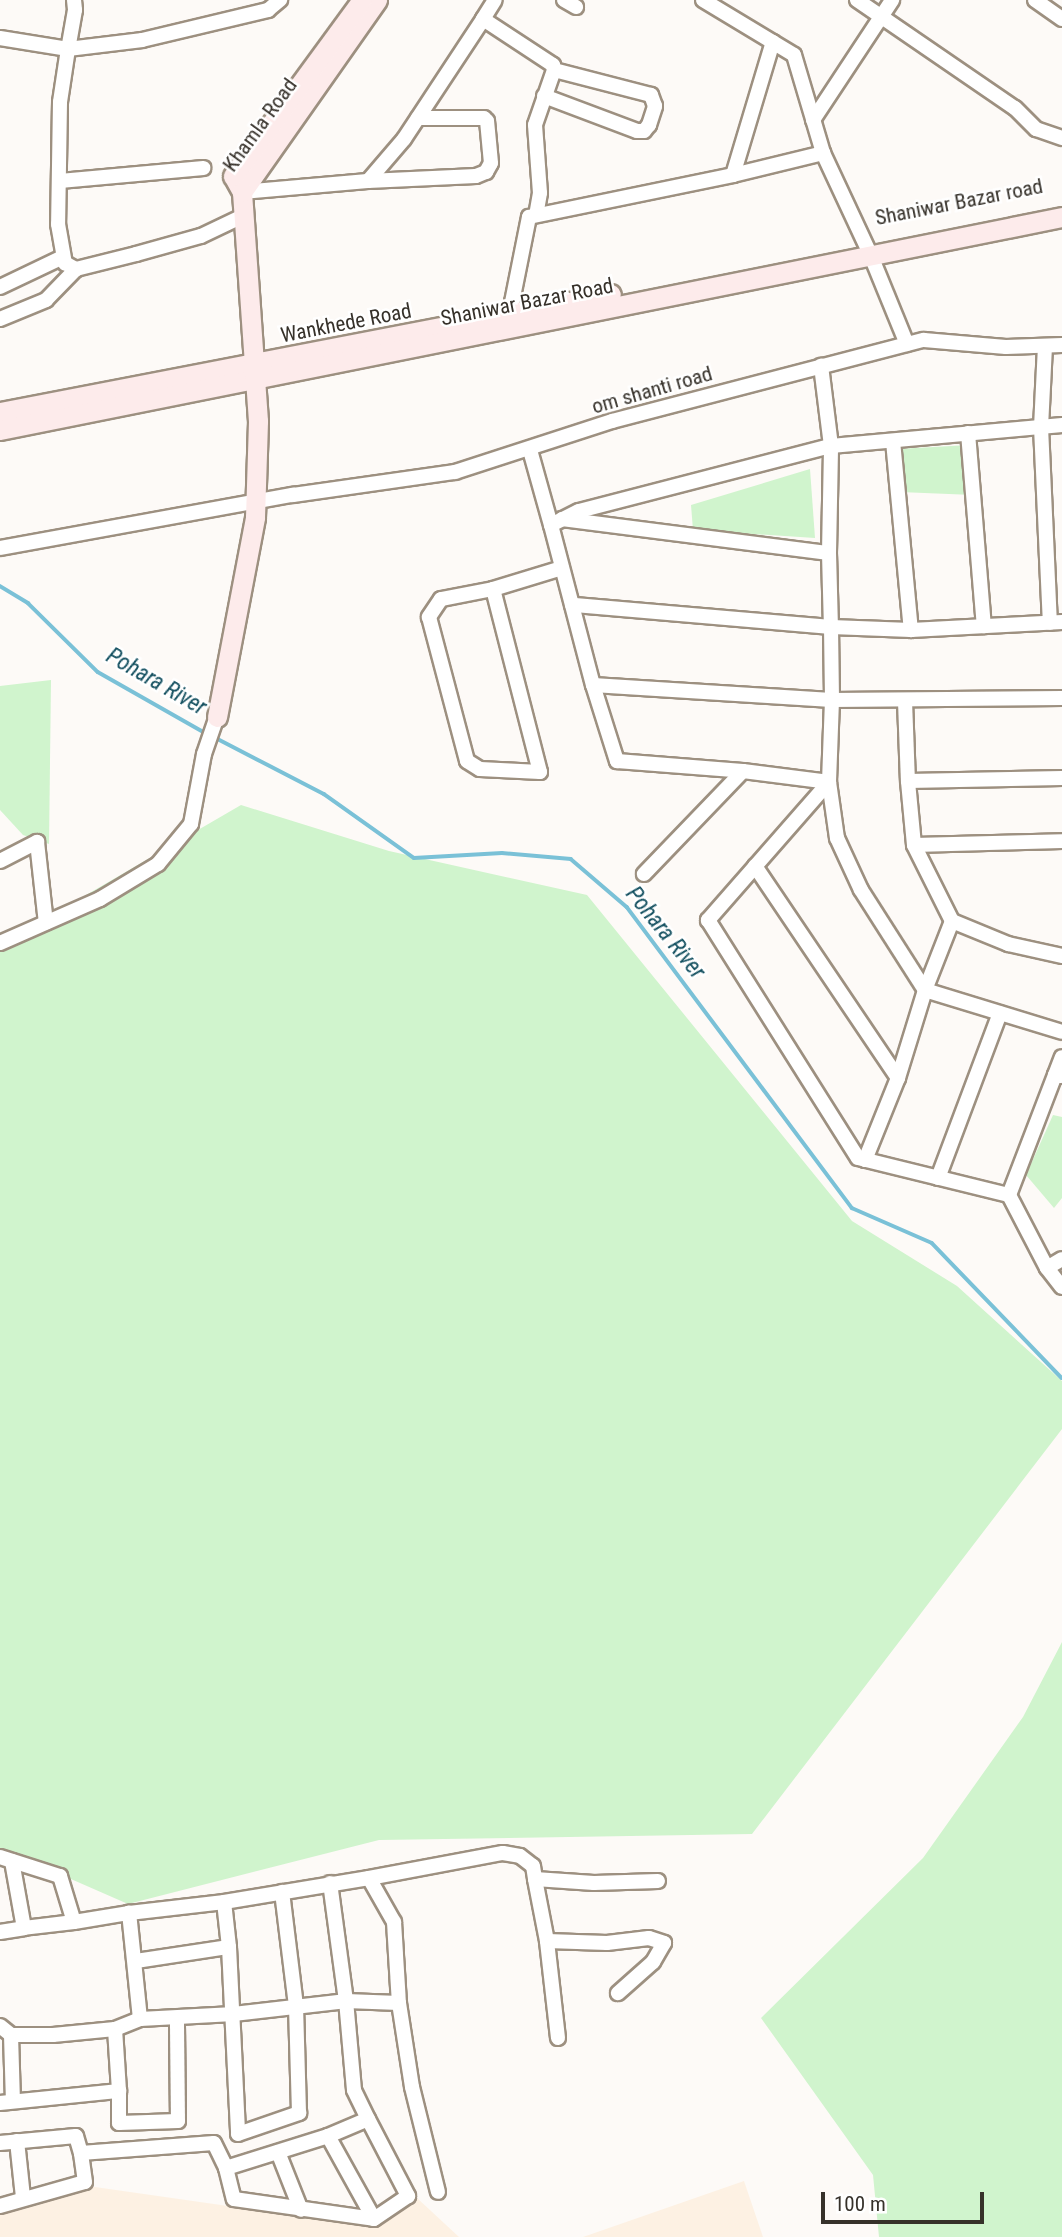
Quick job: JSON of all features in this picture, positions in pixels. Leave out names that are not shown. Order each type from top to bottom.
[{"type":"main road","name":"Khamla Road","points":[[362,0],[233,176],[242,192],[377,0]]},
{"type":"main road","points":[[217,717],[255,503],[258,421],[242,192]]},
{"type":"main road","name":"Shaniwar Bazar road","points":[[868,250],[1062,205]]},
{"type":"main road","name":"Shaniwar Bazar Road","points":[[0,430],[253,372],[868,250],[1062,217]]},
{"type":"main road","name":"Wankhede Road","points":[[0,412],[253,372],[513,314],[868,250]]},
{"type":"street","points":[[74,0],[75,9],[60,102],[58,224],[65,263],[76,269]]},
{"type":"street","points":[[0,38],[68,49],[142,40],[268,10],[280,0]]},
{"type":"street","points":[[368,181],[418,118],[495,0]]},
{"type":"street","points":[[703,0],[794,55],[822,153],[868,250],[907,344]]},
{"type":"street","points":[[857,0],[1015,108],[1036,129],[1062,138]]},
{"type":"street","points":[[813,120],[892,0]]},
{"type":"street","points":[[1035,0],[1062,19]]},
{"type":"street","points":[[483,19],[554,67],[651,96],[655,106],[649,125],[644,131],[637,131],[544,96]]},
{"type":"street","points":[[733,175],[773,42]]},
{"type":"street","points":[[554,67],[654,91]]},
{"type":"street","points":[[536,215],[540,192],[535,125],[554,67]]},
{"type":"street","points":[[242,192],[368,181],[476,176],[486,172],[491,163],[487,121],[484,118],[418,118]]},
{"type":"street","points":[[513,314],[512,302],[528,217],[733,175],[822,153]]},
{"type":"street","points":[[60,181],[203,168]]},
{"type":"street","points":[[0,319],[46,300],[76,269],[201,236],[243,216]]},
{"type":"street","points":[[0,287],[63,257]]},
{"type":"street","name":"om shanti road","points":[[0,548],[255,503],[455,472],[530,450],[612,421],[924,340],[1006,347],[1062,345]]},
{"type":"street","points":[[572,605],[831,627],[911,630],[1056,623],[1041,427],[1045,346]]},
{"type":"street","points":[[821,366],[831,446],[829,553],[832,700],[829,782],[837,838],[861,890],[925,990],[1062,1032]]},
{"type":"street","points":[[557,522],[579,511],[831,446],[1062,425]]},
{"type":"street","points":[[968,433],[984,626]]},
{"type":"street","points":[[893,441],[911,630]]},
{"type":"street","points":[[530,450],[557,522],[562,568],[593,685],[617,761],[743,771],[829,782]]},
{"type":"street","points":[[557,522],[829,553]]},
{"type":"street","points":[[492,589],[540,772],[480,769],[467,761],[429,617],[441,599],[492,589],[562,568]]},
{"type":"street","points":[[593,685],[832,700],[1062,698]]},
{"type":"street","points":[[905,701],[914,845],[952,921],[1008,944],[1062,956]]},
{"type":"street","points":[[0,943],[100,899],[158,864],[191,824],[204,754],[217,717]]},
{"type":"street","points":[[645,874],[743,771]]},
{"type":"street","points":[[908,781],[1062,778]]},
{"type":"street","points":[[829,782],[708,920],[858,1158],[1009,1195],[1047,1268],[1062,1287]]},
{"type":"street","points":[[914,845],[1062,841]]},
{"type":"street","points":[[0,861],[37,842],[46,923]]},
{"type":"street","points":[[755,866],[898,1078]]},
{"type":"street","points":[[865,1160],[898,1078],[925,990],[952,921]]},
{"type":"street","points":[[938,1178],[1000,1013]]},
{"type":"street","points":[[1009,1195],[1058,1076],[1062,1057]]},
{"type":"street","points":[[1047,1268],[1062,1259]]},
{"type":"street","points":[[0,1932],[224,1902],[503,1853],[520,1856],[533,1866],[547,1941],[558,2038]]},
{"type":"street","points":[[6,1859],[60,1876],[75,1922]]},
{"type":"street","points":[[6,1859],[24,1928]]},
{"type":"street","points":[[369,1878],[394,1922],[399,2003],[412,2087],[438,2192]]},
{"type":"street","points":[[535,1879],[594,1883],[658,1881]]},
{"type":"street","points":[[81,2153],[214,2143],[226,2168],[234,2199],[301,2210],[374,2219],[408,2196],[354,2090],[346,2001],[330,1883]]},
{"type":"street","points":[[224,1902],[234,2014],[238,2134],[299,2113],[296,2006],[282,1892]]},
{"type":"street","points":[[129,1913],[140,2020]]},
{"type":"street","points":[[547,1941],[607,1943],[649,1938],[664,1943],[653,1962],[618,1993]]},
{"type":"street","points":[[135,1961],[229,1947]]},
{"type":"street","points":[[119,2091],[7,2102],[6,2030],[53,2035],[115,2029],[140,2020],[234,2014],[346,2001],[399,2003]]},
{"type":"street","points":[[115,2029],[119,2123],[178,2121],[177,2018]]},
{"type":"street","points":[[226,2168],[328,2136],[368,2119]]},
{"type":"street","points":[[0,2143],[76,2136],[85,2182],[23,2197],[0,2206]]},
{"type":"street","points":[[328,2136],[374,2219]]},
{"type":"street","points":[[17,2141],[23,2197]]},
{"type":"street","points":[[278,2152],[301,2210]]},
{"type":"shaded area","points":[[744,2181],[763,2237],[583,2237]]},
{"type":"shaded area","points":[[88,2186],[376,2227],[417,2198],[459,2237],[0,2237],[0,2214]]},
{"type":"green space","points":[[969,445],[973,495],[900,492],[898,449]]},
{"type":"green space","points":[[810,469],[815,538],[693,530],[691,505]]},
{"type":"green space","points":[[51,680],[49,844],[23,835],[0,810],[0,686]]},
{"type":"green space","points":[[241,805],[389,851],[587,895],[852,1221],[957,1286],[1062,1381],[1062,1429],[752,1834],[379,1840],[128,1904],[0,1848],[0,945]]},
{"type":"green space","points":[[1053,1115],[1062,1117],[1062,1198],[1054,1208],[1026,1175]]},
{"type":"green space","points":[[1062,1642],[1062,2237],[879,2237],[873,2175],[761,2018],[923,1858],[1023,1717]]},
{"type":"waterway","name":"Pohara River","points":[[0,586],[28,603],[98,672],[207,734]]},
{"type":"waterway","name":"Pohara River","points":[[214,737],[324,794],[414,858],[502,853],[571,859],[627,907],[852,1208],[932,1243],[1062,1378]]}]
